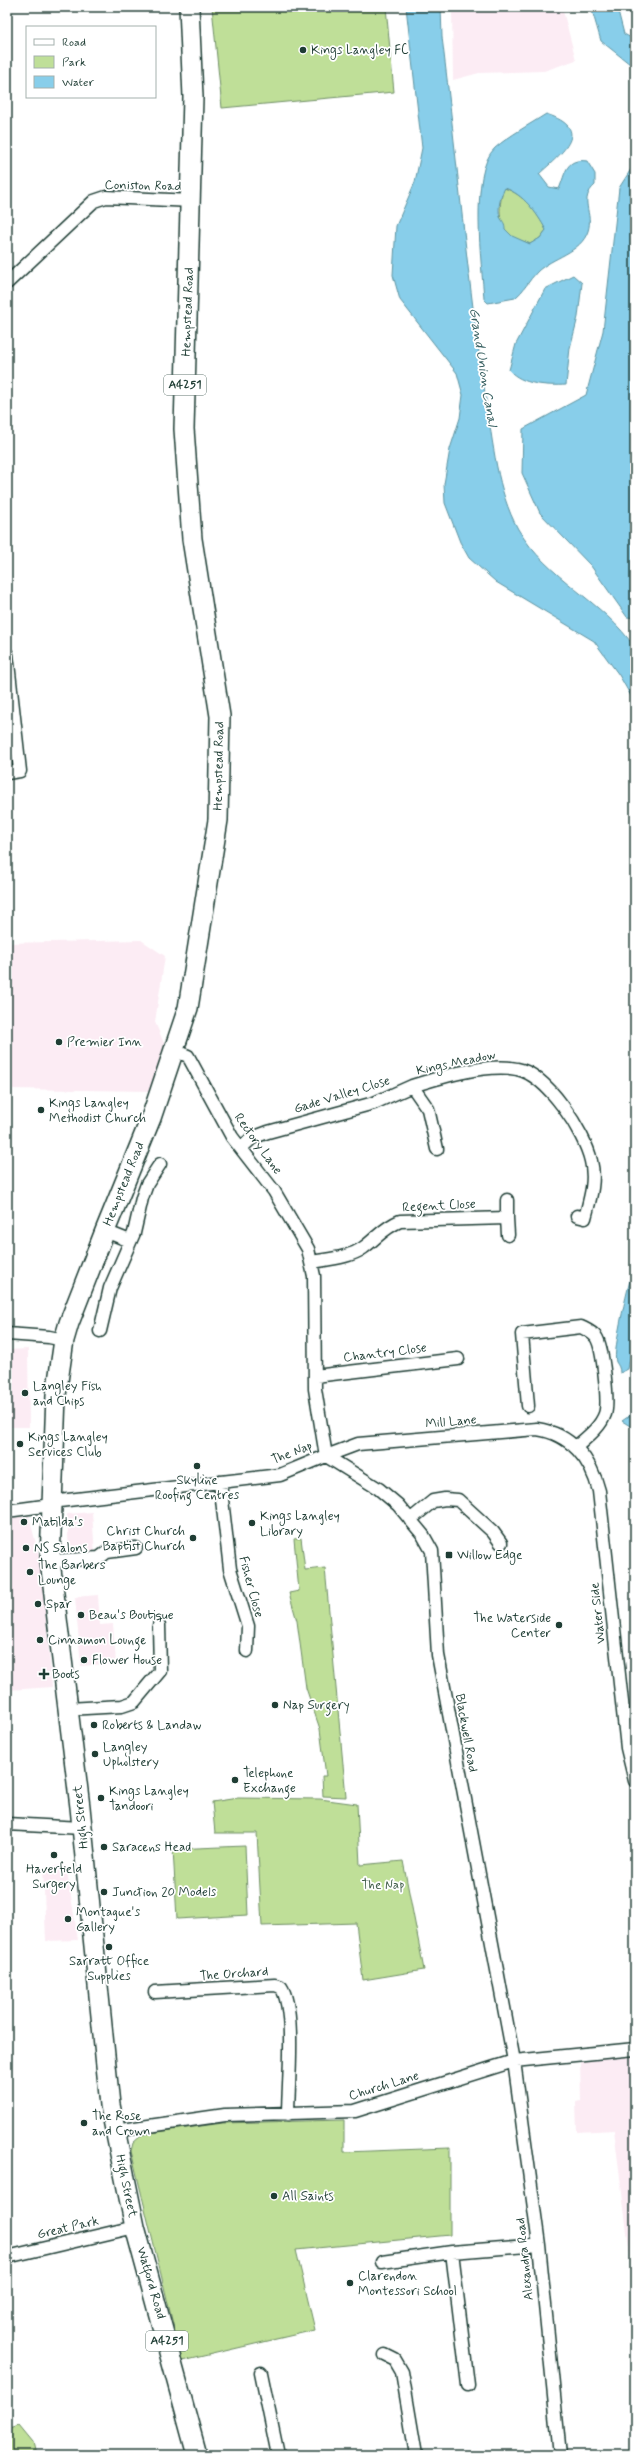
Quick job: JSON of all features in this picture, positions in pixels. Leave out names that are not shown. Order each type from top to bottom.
[{"type":"main road","name":"Hempstead Road","points":[[51,1504],[56,1395],[64,1340],[69,1323],[105,1231],[151,1118],[188,1008],[218,820],[220,716],[192,539],[184,429],[192,201],[193,96],[189,7]]},
{"type":"main road","name":"High Street","points":[[51,1504],[50,1561],[82,1828],[108,2089],[114,2131],[135,2227]]},
{"type":"main road","name":"Watford Road","points":[[135,2227],[197,2455]]},
{"type":"street","name":"Coniston Road","points":[[7,283],[94,201],[106,197],[192,201]]},
{"type":"street","points":[[7,654],[20,771],[7,773]]},
{"type":"street","name":"Rectory Lane","points":[[173,1050],[188,1056],[232,1137],[279,1198],[295,1225],[312,1262]]},
{"type":"street","name":"Kings Meadow","points":[[412,1086],[435,1079],[502,1067],[519,1069],[535,1079],[562,1105],[585,1143],[591,1161],[593,1181],[585,1218]]},
{"type":"street","points":[[412,1086],[428,1109],[437,1149]]},
{"type":"street","name":"Gade Valley Close","points":[[241,1148],[252,1138],[268,1132],[374,1103],[412,1086]]},
{"type":"street","points":[[100,1331],[110,1288],[134,1233],[147,1184],[160,1164]]},
{"type":"street","points":[[507,1200],[508,1235]]},
{"type":"street","name":"Regent Close","points":[[312,1262],[363,1248],[385,1228],[400,1220],[508,1218]]},
{"type":"street","points":[[105,1231],[130,1241]]},
{"type":"street","name":"The Nap","points":[[7,1510],[220,1482],[280,1476],[326,1456],[315,1376],[316,1325],[312,1262]]},
{"type":"street","points":[[528,1406],[522,1330],[581,1327],[589,1331],[597,1338],[606,1400],[605,1414],[595,1430],[576,1447]]},
{"type":"street","points":[[7,1334],[49,1337],[64,1340]]},
{"type":"street","name":"Chantry Close","points":[[315,1376],[458,1359]]},
{"type":"street","name":"Mill Lane","points":[[326,1456],[358,1444],[538,1429],[551,1431],[576,1447]]},
{"type":"street","name":"Water Side","points":[[576,1447],[587,1460],[595,1477],[599,1492],[627,1748],[635,1781]]},
{"type":"street","name":"Blackwell Road","points":[[326,1456],[379,1489],[398,1505],[424,1535],[432,1551],[438,1656],[514,2060]]},
{"type":"street","name":"Fisher Close","points":[[220,1482],[230,1569],[248,1626],[247,1651]]},
{"type":"street","points":[[410,1520],[434,1501],[445,1499],[458,1500],[493,1532],[501,1543]]},
{"type":"street","points":[[50,1561],[98,1558],[107,1552],[136,1548]]},
{"type":"street","points":[[68,1709],[122,1706],[134,1702],[160,1670],[159,1625]]},
{"type":"street","points":[[7,1824],[82,1828]]},
{"type":"street","name":"The Orchard","points":[[155,1992],[275,1985],[281,1987],[288,2001],[288,2114]]},
{"type":"street","name":"Church Lane","points":[[114,2131],[225,2116],[355,2111],[514,2060],[635,2050]]},
{"type":"street","name":"Alexandra Road","points":[[514,2060],[539,2245],[560,2455]]},
{"type":"street","name":"Great Park","points":[[7,2257],[135,2227]]},
{"type":"street","points":[[382,2262],[452,2252],[539,2245]]},
{"type":"street","points":[[452,2252],[468,2385]]},
{"type":"street","points":[[385,2355],[394,2360],[402,2372],[416,2455]]},
{"type":"street","points":[[261,2373],[278,2455]]},
{"type":"shaded area","points":[[452,7],[562,7],[576,60],[544,71],[479,73],[453,80]]},
{"type":"shaded area","points":[[141,940],[165,956],[155,1022],[166,1048],[153,1091],[7,1089],[7,943]]},
{"type":"shaded area","points":[[28,1349],[29,1427],[7,1427],[7,1350]]},
{"type":"shaded area","points":[[92,1512],[95,1554],[69,1556],[67,1514]]},
{"type":"shaded area","points":[[29,1516],[41,1564],[52,1687],[9,1690],[7,1518]]},
{"type":"shaded area","points":[[98,1595],[100,1625],[113,1624],[116,1663],[81,1666],[75,1597]]},
{"type":"shaded area","points":[[66,1865],[78,1940],[46,1941],[43,1867]]},
{"type":"shaded area","points":[[635,2056],[635,2295],[614,2130],[577,2132],[576,2102],[581,2101],[580,2061]]},
{"type":"green space","name":"Kings Langley FC","points":[[212,7],[386,7],[394,92],[222,108]]},
{"type":"green space","points":[[504,188],[511,191],[529,204],[546,230],[540,238],[530,244],[512,237],[503,227],[500,207]]},
{"type":"green space","points":[[301,1538],[305,1570],[325,1568],[346,1797],[323,1796],[322,1776],[326,1776],[320,1729],[306,1688],[297,1621],[289,1593],[299,1591],[294,1539]]},
{"type":"green space","points":[[238,1798],[320,1799],[357,1804],[360,1865],[403,1861],[424,1970],[363,1980],[356,1923],[262,1926],[257,1833],[215,1833],[212,1802]]},
{"type":"green space","points":[[245,1846],[248,1915],[177,1919],[173,1849]]},
{"type":"green space","points":[[344,2120],[344,2152],[450,2148],[450,2235],[296,2250],[315,2330],[182,2361],[131,2151],[133,2143],[143,2134],[223,2123]]},
{"type":"green space","points":[[19,2425],[33,2442],[36,2455],[7,2455],[7,2429]]},
{"type":"water","points":[[406,7],[441,7],[442,37],[473,309],[494,449],[500,483],[505,499],[518,529],[530,547],[544,562],[608,617],[622,631],[635,648],[635,703],[619,675],[594,641],[496,582],[469,558],[460,542],[445,503],[444,484],[450,449],[460,418],[463,395],[457,373],[400,300],[393,275],[396,226],[415,182],[422,148]]},
{"type":"water","points":[[591,7],[617,7],[624,34],[635,40],[635,68],[601,41]]},
{"type":"water","points":[[546,114],[560,120],[568,127],[571,134],[569,142],[564,150],[539,174],[549,187],[559,189],[565,172],[570,164],[574,162],[587,161],[595,174],[595,185],[590,191],[587,201],[589,218],[588,231],[579,245],[573,250],[550,262],[537,272],[515,298],[488,303],[484,299],[479,220],[482,177],[487,160],[495,148],[501,143]],"holes":[[[505,188],[524,199],[546,230],[540,238],[530,244],[512,236],[505,229],[500,217],[499,206]]]},
{"type":"water","points":[[635,163],[635,618],[627,617],[591,566],[540,513],[522,473],[523,429],[586,395],[603,331],[619,188]]},
{"type":"water","points":[[573,275],[582,283],[578,317],[570,348],[566,385],[535,384],[521,379],[509,370],[516,344],[545,289]]},
{"type":"water","points":[[635,1264],[635,1332],[628,1369],[620,1373],[615,1355],[626,1298]]},
{"type":"water","points":[[635,1412],[635,1429],[622,1421]]},
{"type":"place","name":"Kings Langley FC","points":[[303,50]]},
{"type":"place","name":"Premier Inn","points":[[59,1042]]},
{"type":"place","name":"Kings Langley Methodist Church","points":[[41,1110]]},
{"type":"place","name":"Langley Fish and Chips","points":[[25,1393]]},
{"type":"place","name":"Kings Langley Services Club","points":[[20,1444]]},
{"type":"place","name":"Skyline Roofing Centres","points":[[197,1466]]},
{"type":"place","name":"Matilda's","points":[[24,1522]]},
{"type":"place","name":"Kings Langley Library","points":[[252,1523]]},
{"type":"place","name":"Christ Church Baptist Church","points":[[193,1538]]},
{"type":"place","name":"NS Salons","points":[[26,1548]]},
{"type":"place","name":"Willow Edge","points":[[449,1555]]},
{"type":"place","name":"The Barbers Lounge","points":[[30,1572]]},
{"type":"place","name":"Spar","points":[[38,1604]]},
{"type":"place","name":"Beau's Boutique","points":[[81,1615]]},
{"type":"place","name":"The Waterside Center","points":[[559,1625]]},
{"type":"place","name":"Cinnamon Lounge","points":[[40,1640]]},
{"type":"place","name":"Flower House","points":[[84,1660]]},
{"type":"place","name":"Boots","points":[[44,1674]]},
{"type":"place","name":"Nap Surgery","points":[[275,1705]]},
{"type":"place","name":"Roberts & Landaw","points":[[94,1725]]},
{"type":"place","name":"Langley Upholstery","points":[[95,1754]]},
{"type":"place","name":"Telephone Exchange","points":[[235,1780]]},
{"type":"place","name":"Kings Langley Tandoori","points":[[101,1798]]},
{"type":"place","name":"Saracens Head","points":[[104,1847]]},
{"type":"place","name":"Haverfield Surgery","points":[[54,1855]]},
{"type":"place","name":"Junction 20 Models","points":[[104,1892]]},
{"type":"place","name":"Montague's Gallery","points":[[68,1919]]},
{"type":"place","name":"Sarratt Office Supplies","points":[[109,1947]]},
{"type":"place","name":"The Rose and Crown","points":[[84,2123]]},
{"type":"place","name":"All Saints","points":[[274,2196]]},
{"type":"place","name":"Clarendon Montessori School","points":[[350,2283]]},
{"type":"water label","name":"Grand Union Canal","points":[[483,367]]}]
